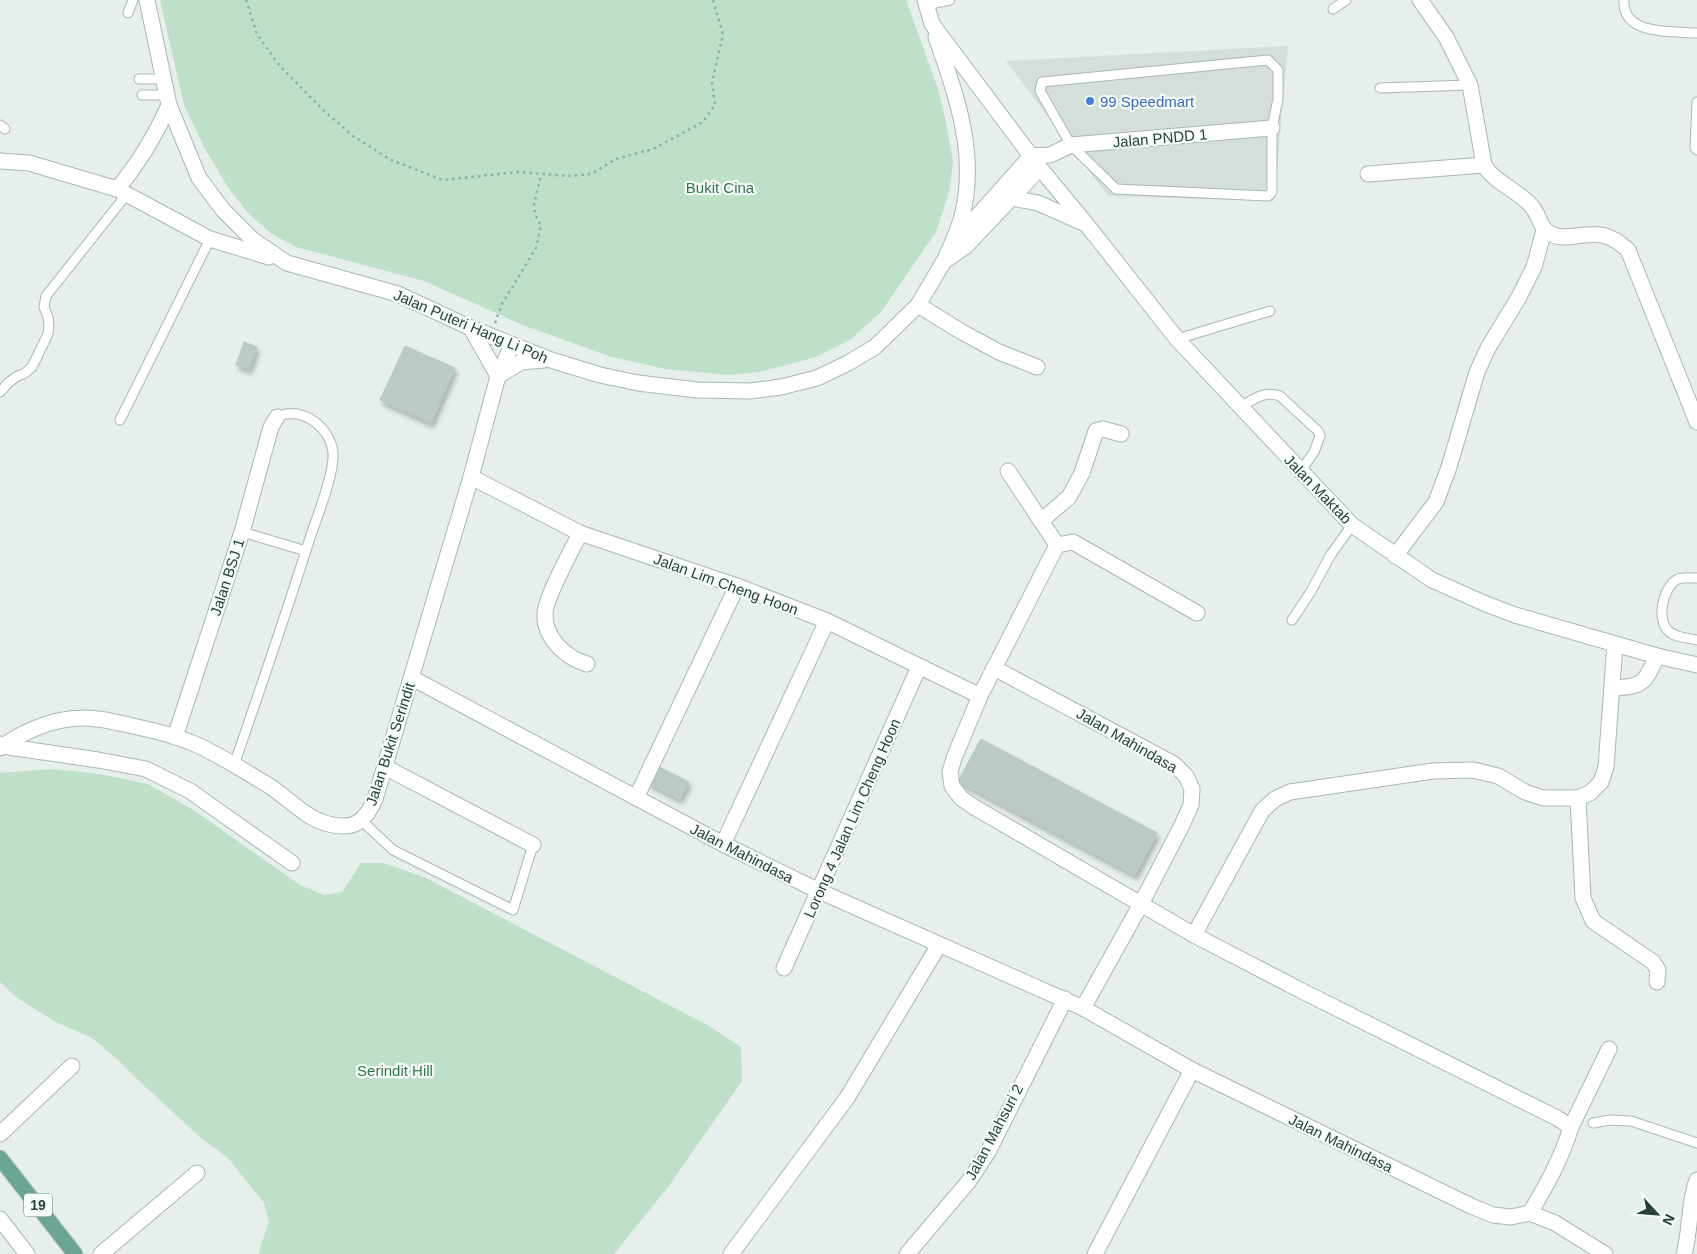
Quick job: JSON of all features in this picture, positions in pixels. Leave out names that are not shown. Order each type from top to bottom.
[{"type":"main road","name":"19","points":[[0,1158],[75,1254]]},
{"type":"street","name":"Jalan Puteri Hang Li Poh","points":[[147,0],[168,100],[199,178],[223,210],[253,240],[287,263],[398,294],[471,328],[551,360],[600,375],[638,383],[706,390],[750,391],[781,387],[817,378],[868,351],[875,347],[918,305],[957,239],[1035,162]]},
{"type":"street","points":[[1420,0],[1446,37],[1470,85],[1484,165],[1490,175],[1527,202],[1534,209],[1544,230],[1553,235],[1564,237],[1597,233],[1616,239],[1628,250],[1697,422]]},
{"type":"street","points":[[925,3],[958,101],[965,136],[968,167],[962,217],[944,262]]},
{"type":"street","points":[[932,24],[1035,162]]},
{"type":"street","points":[[122,191],[147,149],[168,100]]},
{"type":"street","name":"Jalan PNDD 1","points":[[1035,162],[1071,145],[1272,128]]},
{"type":"street","points":[[0,161],[29,163],[122,191],[210,238],[287,263]]},
{"type":"street","name":"Jalan Puteri Hang Li Poh","points":[[944,262],[966,246],[1012,198],[1035,162]]},
{"type":"street","name":"Jalan Maktab","points":[[1035,162],[1087,224],[1177,339],[1300,472],[1352,525],[1432,580],[1486,604],[1515,615],[1615,644],[1697,665]]},
{"type":"street","points":[[1368,174],[1484,165]]},
{"type":"street","points":[[1012,198],[1038,203],[1087,224]]},
{"type":"street","points":[[1395,556],[1436,502],[1449,467],[1477,372],[1488,348],[1519,297],[1534,267],[1544,230]]},
{"type":"street","points":[[918,305],[999,352],[1038,367]]},
{"type":"street","points":[[471,328],[498,376],[521,362],[551,360]]},
{"type":"street","name":"Jalan Bukit Serindit","points":[[1,746],[27,731],[54,722],[95,718],[130,725],[196,744],[274,789],[310,816],[324,822],[338,826],[352,825],[362,820],[370,810],[375,798],[471,477],[498,376],[512,345]]},
{"type":"street","name":"Jalan BSJ 1","points":[[175,737],[242,532],[271,427],[276,416]]},
{"type":"street","points":[[1041,521],[1069,497],[1082,473],[1096,431],[1103,429],[1121,434]]},
{"type":"street","points":[[1008,471],[1057,545]]},
{"type":"street","name":"Jalan Lim Cheng Hoon","points":[[471,477],[580,533],[736,586],[827,622],[980,696]]},
{"type":"street","points":[[580,533],[549,598],[545,614],[548,631],[557,645],[568,656],[587,664]]},
{"type":"street","points":[[1057,545],[1073,542],[1197,613]]},
{"type":"street","points":[[1057,545],[980,696],[954,758],[950,772],[952,786],[960,798],[1194,935],[1557,1118],[1570,1127]]},
{"type":"street","points":[[636,798],[736,586]]},
{"type":"street","points":[[723,844],[827,622]]},
{"type":"street","points":[[1194,935],[1262,811],[1275,799],[1290,792],[1433,772],[1473,770],[1498,776],[1526,792],[1544,798],[1578,798],[1590,793],[1601,782],[1606,767],[1615,644]]},
{"type":"street","points":[[1612,688],[1629,687],[1640,683],[1649,675],[1657,656]]},
{"type":"street","name":"Lorong 4 Jalan Lim Cheng Hoon","points":[[784,968],[919,667]]},
{"type":"street","name":"Jalan Mahindasa","points":[[994,668],[1174,764],[1186,776],[1192,789],[1191,805],[1182,825],[1141,904],[1083,1008]]},
{"type":"street","name":"Jalan Mahindasa","points":[[412,678],[723,844],[819,892],[1083,1008],[1192,1070],[1472,1206],[1493,1214],[1512,1217],[1530,1213],[1555,1223],[1606,1254]]},
{"type":"street","points":[[1,746],[146,769],[190,791],[292,862]]},
{"type":"street","points":[[385,766],[532,845]]},
{"type":"street","points":[[1578,798],[1584,898],[1587,911],[1593,921],[1653,962],[1658,970],[1657,982]]},
{"type":"street","points":[[731,1254],[847,1098],[939,945]]},
{"type":"street","name":"Jalan Mahsuri 2","points":[[907,1254],[974,1174],[988,1152],[1065,1000]]},
{"type":"street","points":[[1530,1213],[1556,1164],[1567,1140],[1570,1127],[1609,1049]]},
{"type":"street","points":[[0,1134],[72,1066]]},
{"type":"street","points":[[1095,1254],[1192,1070]]},
{"type":"street","points":[[101,1254],[197,1173]]},
{"type":"street","points":[[1684,1254],[1689,1235],[1688,1217],[1692,1192],[1697,1180]]},
{"type":"street","points":[[0,1218],[27,1254]]},
{"type":"lane","points":[[128,13],[133,0]]},
{"type":"lane","points":[[925,3],[950,0]]},
{"type":"lane","points":[[1333,9],[1346,0]]},
{"type":"lane","points":[[1624,0],[1624,9],[1630,20],[1638,26],[1657,30],[1697,33]]},
{"type":"lane","points":[[1268,60],[1278,70],[1278,99],[1272,128],[1272,192],[1268,196],[1116,189],[1071,145],[1040,91],[1042,82],[1268,60]]},
{"type":"lane","points":[[139,79],[164,79]]},
{"type":"lane","points":[[1380,88],[1470,85]]},
{"type":"lane","points":[[142,95],[168,100]]},
{"type":"lane","points":[[1697,102],[1695,148],[1697,150]]},
{"type":"lane","points":[[0,392],[8,383],[16,377],[25,374],[32,367],[48,334],[48,317],[44,307],[46,296],[122,191]]},
{"type":"lane","points":[[120,420],[210,238]]},
{"type":"lane","points":[[1177,339],[1270,311]]},
{"type":"lane","points":[[1240,407],[1262,394],[1272,393],[1280,396],[1318,431],[1320,436],[1314,452],[1300,472]]},
{"type":"lane","points":[[234,765],[306,551],[333,458],[331,442],[325,431],[313,420],[296,414],[284,413],[276,416]]},
{"type":"lane","points":[[1292,620],[1310,593],[1330,556],[1352,525]]},
{"type":"lane","points":[[242,532],[306,551]]},
{"type":"lane","points":[[1697,578],[1677,579],[1670,587],[1664,598],[1662,620],[1665,628],[1670,633],[1679,637],[1697,640]]},
{"type":"lane","points":[[362,820],[393,850],[513,910],[532,845]]},
{"type":"lane","points":[[1593,1123],[1610,1120],[1631,1121],[1697,1143]]},
{"type":"path","points":[[246,0],[257,34],[279,65],[323,110],[353,136],[391,160],[443,180],[518,172],[569,176],[591,174],[616,159],[653,149],[703,122],[715,105],[712,82],[723,34],[714,0]]},
{"type":"path","points":[[492,336],[502,304],[536,248],[540,236],[541,226],[535,214],[534,205],[541,174]]},
{"type":"shaded area","points":[[1288,46],[1274,201],[1108,196],[1006,61]]},
{"type":"green space","name":"Bukit Cina","points":[[160,0],[906,0],[938,89],[946,122],[953,162],[949,192],[936,232],[881,312],[850,340],[816,357],[760,372],[728,375],[665,369],[612,357],[525,326],[424,281],[296,247],[272,234],[248,213],[228,187],[205,149],[184,105]]},
{"type":"green space","name":"Serindit Hill","points":[[53,769],[100,774],[148,784],[195,811],[300,885],[324,895],[342,892],[361,863],[383,863],[424,877],[709,1026],[741,1047],[742,1081],[668,1187],[614,1254],[259,1254],[269,1222],[264,1203],[227,1157],[202,1139],[92,1038],[56,1022],[17,998],[0,982],[0,773]]},
{"type":"building","points":[[244,342],[257,347],[249,369],[236,365]]},
{"type":"building","points":[[405,346],[455,368],[431,423],[380,400]]},
{"type":"building","points":[[981,739],[1157,833],[1135,875],[958,781]]},
{"type":"building","points":[[657,766],[689,782],[680,799],[648,783]]},
{"type":"place","name":"99 Speedmart","points":[[1090,101]]}]
